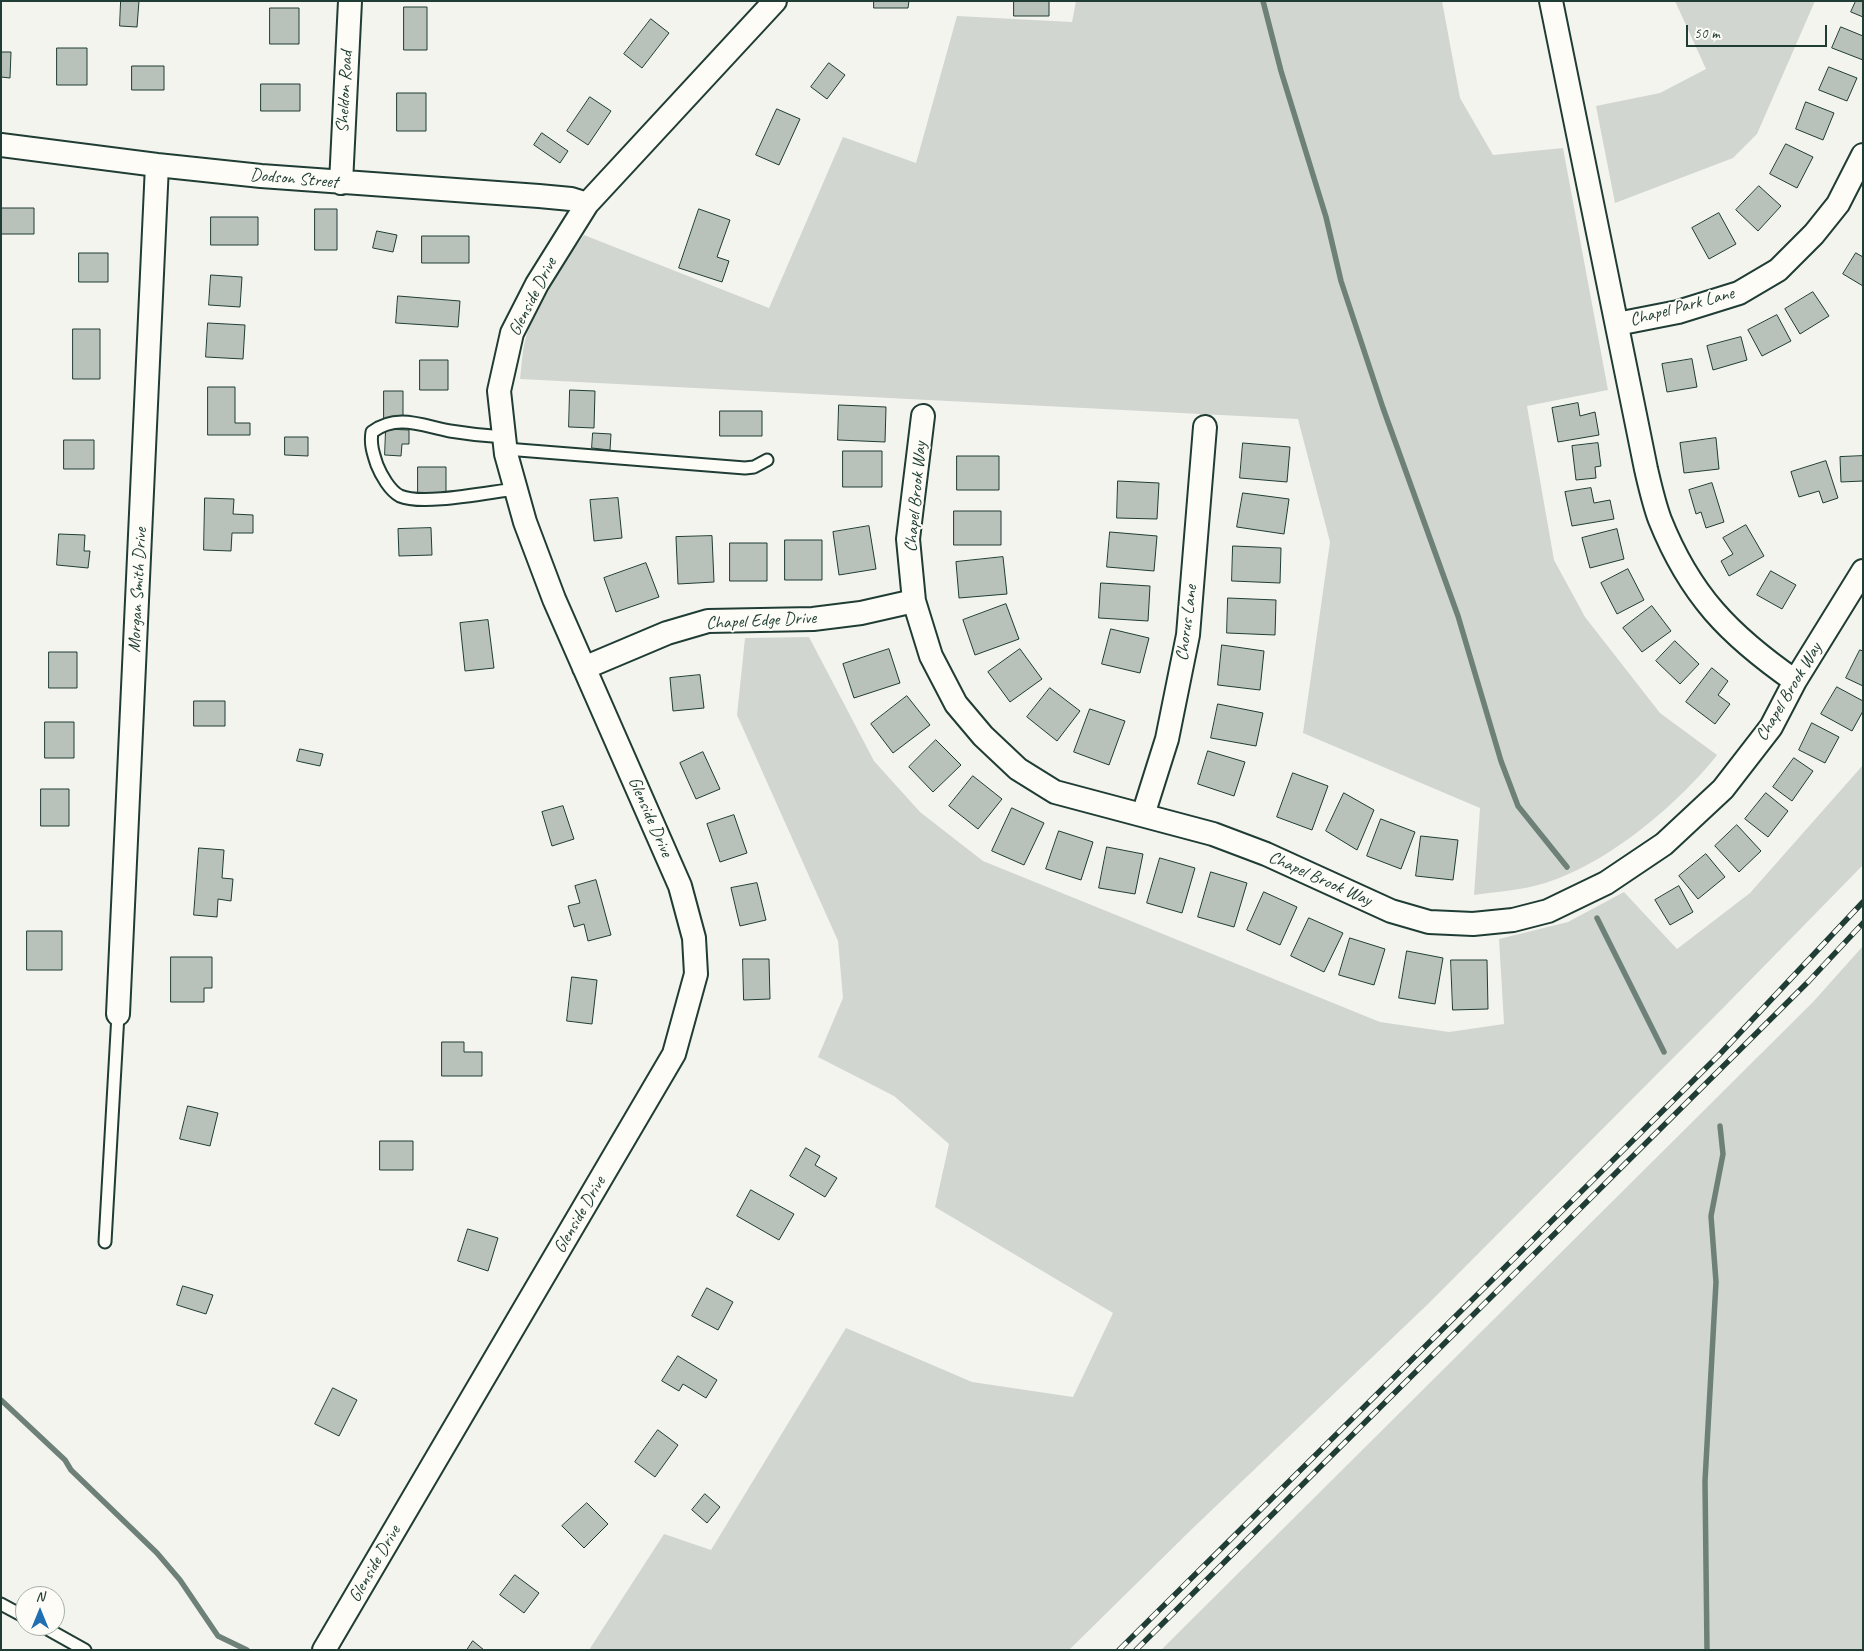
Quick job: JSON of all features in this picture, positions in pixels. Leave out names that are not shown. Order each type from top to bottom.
[{"type":"street","name":"Sheldon Road","points":[[341,183],[350,1]]},
{"type":"street","name":"Glenside Drive","points":[[324,1650],[674,1054],[696,974],[694,938],[680,886],[554,599],[525,522],[505,443],[499,391],[512,333],[536,284],[587,204],[775,1]]},
{"type":"street","points":[[1551,1],[1646,469],[1659,519],[1682,567],[1702,599],[1727,628],[1795,681]]},
{"type":"street","name":"Dodson Street","points":[[1,146],[157,165],[341,183],[539,196],[571,199],[587,204]]},
{"type":"street","name":"Chapel Park Lane","points":[[1616,324],[1678,312],[1739,293],[1778,270],[1820,227],[1838,204],[1856,188],[1863,155]]},
{"type":"street","name":"Morgan Smith Drive","points":[[118,1014],[157,165]]},
{"type":"street","name":"Chapel Brook Way","points":[[923,416],[908,538],[914,601],[931,656],[956,704],[983,736],[1018,769],[1055,792],[1213,834],[1266,854],[1391,911],[1429,922],[1473,924],[1513,920],[1548,911],[1606,883],[1664,844],[1723,789],[1771,727],[1795,681],[1863,571]]},
{"type":"street","name":"Chorus Lane","points":[[1143,815],[1167,740],[1188,635],[1205,426]]},
{"type":"street","name":"Chapel Edge Drive","points":[[584,668],[667,633],[708,620],[813,619],[861,613],[914,601]]},
{"type":"lane","points":[[516,489],[438,500],[422,500],[401,496],[394,491],[380,471],[370,444],[372,432],[383,424],[397,422],[415,423],[505,443],[745,468],[754,467],[767,460]]},
{"type":"lane","points":[[105,1242],[118,1014]]},
{"type":"lane","points":[[1,1604],[15,1612]]},
{"type":"lane","points":[[60,1636],[85,1650]]},
{"type":"shaded area","points":[[1076,1],[1442,1],[1460,98],[1493,155],[1563,148],[1608,390],[1527,406],[1554,560],[1585,617],[1660,713],[1717,755],[1700,775],[1658,815],[1610,852],[1584,867],[1534,886],[1474,895],[1480,808],[1303,733],[1330,542],[1298,419],[520,379],[523,352],[531,323],[559,271],[584,235],[769,308],[843,137],[916,163],[957,16],[1072,22]]},
{"type":"shaded area","points":[[1675,1],[1815,1],[1757,134],[1733,158],[1615,203],[1596,106],[1660,93],[1706,69]]},
{"type":"shaded area","points":[[809,637],[874,761],[920,812],[983,861],[1380,1022],[1449,1032],[1504,1024],[1499,939],[1568,922],[1624,892],[1677,949],[1750,893],[1863,765],[1863,865],[1427,1305],[1193,1528],[1069,1650],[589,1650],[664,1534],[711,1550],[846,1328],[972,1382],[1073,1397],[1113,1313],[935,1207],[949,1144],[894,1096],[818,1057],[843,998],[838,941],[737,715],[745,638]]},
{"type":"shaded area","points":[[1863,946],[1863,1650],[1161,1650],[1813,1002]]},
{"type":"building","points":[[121,1],[139,1],[137,27],[120,26]]},
{"type":"building","points":[[874,1],[909,1],[908,8],[874,8]]},
{"type":"building","points":[[1014,1],[1049,1],[1049,16],[1014,16]]},
{"type":"building","points":[[1856,1],[1863,1],[1863,17],[1851,12]]},
{"type":"building","points":[[404,7],[427,7],[427,50],[404,50]]},
{"type":"building","points":[[270,8],[299,8],[299,44],[270,44]]},
{"type":"building","points":[[651,19],[669,33],[642,68],[624,54]]},
{"type":"building","points":[[1841,27],[1863,36],[1863,60],[1832,48]]},
{"type":"building","points":[[57,48],[87,48],[87,85],[57,85]]},
{"type":"building","points":[[1,52],[11,52],[10,78],[1,77]]},
{"type":"building","points":[[829,63],[845,75],[827,99],[811,87]]},
{"type":"building","points":[[132,66],[164,66],[164,90],[132,90]]},
{"type":"building","points":[[1829,67],[1857,78],[1847,101],[1819,90]]},
{"type":"building","points":[[261,84],[300,84],[300,111],[261,111]]},
{"type":"building","points":[[397,93],[426,93],[426,131],[397,131]]},
{"type":"building","points":[[590,97],[611,111],[588,145],[567,131]]},
{"type":"building","points":[[1806,102],[1834,113],[1823,140],[1796,129]]},
{"type":"building","points":[[777,109],[800,119],[779,165],[756,155]]},
{"type":"building","points":[[542,133],[568,151],[560,163],[534,145]]},
{"type":"building","points":[[1786,144],[1813,157],[1797,188],[1770,174]]},
{"type":"building","points":[[1759,186],[1781,206],[1758,231],[1736,210]]},
{"type":"building","points":[[1,208],[34,208],[34,234],[1,234]]},
{"type":"building","points":[[315,209],[337,209],[337,250],[315,250]]},
{"type":"building","points":[[699,209],[730,220],[717,257],[729,261],[722,282],[679,268]]},
{"type":"building","points":[[1719,213],[1736,244],[1709,259],[1692,228]]},
{"type":"building","points":[[211,217],[258,217],[258,245],[211,245]]},
{"type":"building","points":[[377,231],[397,235],[393,252],[373,248]]},
{"type":"building","points":[[422,236],[469,236],[469,263],[422,263]]},
{"type":"building","points":[[79,253],[108,253],[108,282],[79,282]]},
{"type":"building","points":[[1856,253],[1863,257],[1863,286],[1843,274]]},
{"type":"building","points":[[211,275],[242,277],[240,307],[209,305]]},
{"type":"building","points":[[1813,292],[1829,316],[1800,334],[1785,309]]},
{"type":"building","points":[[398,296],[460,301],[458,327],[396,323]]},
{"type":"building","points":[[1777,315],[1791,341],[1762,356],[1748,330]]},
{"type":"building","points":[[208,323],[245,325],[243,359],[206,357]]},
{"type":"building","points":[[73,329],[100,329],[100,379],[73,379]]},
{"type":"building","points":[[1741,337],[1747,360],[1713,370],[1707,346]]},
{"type":"building","points":[[1692,359],[1697,387],[1667,392],[1662,364]]},
{"type":"building","points":[[420,360],[448,360],[448,390],[420,390]]},
{"type":"building","points":[[208,387],[235,387],[235,423],[250,423],[250,435],[208,435]]},
{"type":"building","points":[[570,390],[595,391],[594,428],[569,427]]},
{"type":"building","points":[[384,391],[403,391],[403,419],[384,419]]},
{"type":"building","points":[[1578,403],[1580,416],[1595,412],[1599,435],[1558,442],[1552,408]]},
{"type":"building","points":[[839,405],[886,407],[885,442],[838,440]]},
{"type":"building","points":[[720,411],[762,411],[762,436],[720,436]]},
{"type":"building","points":[[386,429],[409,430],[409,444],[402,444],[401,456],[385,455]]},
{"type":"building","points":[[593,433],[611,434],[610,450],[592,448]]},
{"type":"building","points":[[285,437],[308,437],[308,456],[285,455]]},
{"type":"building","points":[[1716,438],[1719,469],[1684,473],[1680,443]]},
{"type":"building","points":[[64,440],[94,440],[94,469],[64,469]]},
{"type":"building","points":[[1243,443],[1290,447],[1287,482],[1240,478]]},
{"type":"building","points":[[1598,443],[1601,466],[1595,467],[1596,478],[1576,480],[1572,446]]},
{"type":"building","points":[[843,451],[882,451],[882,487],[843,487]]},
{"type":"building","points":[[957,456],[999,456],[999,490],[957,490]]},
{"type":"building","points":[[1863,456],[1863,481],[1841,482],[1840,457]]},
{"type":"building","points":[[1826,461],[1838,498],[1823,503],[1819,491],[1799,497],[1791,472]]},
{"type":"building","points":[[418,467],[446,467],[446,495],[418,495]]},
{"type":"building","points":[[1118,481],[1159,483],[1157,519],[1117,518]]},
{"type":"building","points":[[1712,483],[1724,522],[1706,528],[1701,512],[1696,514],[1689,490]]},
{"type":"building","points":[[1591,488],[1594,503],[1610,500],[1614,519],[1572,526],[1565,492]]},
{"type":"building","points":[[1243,493],[1289,499],[1284,534],[1237,527]]},
{"type":"building","points":[[205,498],[234,499],[233,514],[253,515],[253,533],[232,533],[231,551],[204,550]]},
{"type":"building","points":[[618,498],[622,538],[594,541],[590,500]]},
{"type":"building","points":[[954,511],[1001,511],[1001,545],[954,545]]},
{"type":"building","points":[[1746,525],[1764,556],[1729,576],[1721,561],[1733,554],[1723,538]]},
{"type":"building","points":[[869,526],[876,569],[839,575],[833,532]]},
{"type":"building","points":[[431,528],[432,555],[399,556],[398,529]]},
{"type":"building","points":[[1617,529],[1624,559],[1590,568],[1582,538]]},
{"type":"building","points":[[1110,532],[1157,536],[1154,571],[1107,567]]},
{"type":"building","points":[[59,534],[85,535],[84,551],[90,551],[88,568],[57,565]]},
{"type":"building","points":[[712,536],[714,582],[678,584],[676,537]]},
{"type":"building","points":[[785,540],[822,540],[822,580],[785,580]]},
{"type":"building","points":[[730,543],[767,543],[767,581],[730,581]]},
{"type":"building","points":[[1233,546],[1281,548],[1280,583],[1232,581]]},
{"type":"building","points":[[1003,557],[1007,594],[959,598],[956,562]]},
{"type":"building","points":[[646,563],[659,597],[616,612],[604,578]]},
{"type":"building","points":[[1628,569],[1644,600],[1617,614],[1601,583]]},
{"type":"building","points":[[1771,571],[1796,585],[1782,609],[1757,595]]},
{"type":"building","points":[[1101,583],[1150,586],[1148,621],[1099,618]]},
{"type":"building","points":[[1228,598],[1276,600],[1275,635],[1227,633]]},
{"type":"building","points":[[1006,604],[1019,639],[975,655],[963,620]]},
{"type":"building","points":[[1652,606],[1671,631],[1642,652],[1623,628]]},
{"type":"building","points":[[488,620],[494,668],[465,671],[460,623]]},
{"type":"building","points":[[1111,629],[1149,638],[1140,673],[1102,664]]},
{"type":"building","points":[[1675,641],[1699,664],[1680,684],[1656,661]]},
{"type":"building","points":[[1222,645],[1264,651],[1260,690],[1218,685]]},
{"type":"building","points":[[889,649],[900,683],[854,698],[843,664]]},
{"type":"building","points":[[1020,649],[1042,679],[1010,702],[988,672]]},
{"type":"building","points":[[1860,650],[1863,651],[1863,686],[1846,678]]},
{"type":"building","points":[[49,652],[77,652],[77,688],[49,688]]},
{"type":"building","points":[[1712,668],[1728,681],[1718,695],[1730,704],[1715,724],[1686,702]]},
{"type":"building","points":[[700,675],[704,708],[673,711],[670,678]]},
{"type":"building","points":[[1837,687],[1863,701],[1863,711],[1852,731],[1821,714]]},
{"type":"building","points":[[1050,688],[1080,711],[1057,741],[1027,717]]},
{"type":"building","points":[[907,696],[930,725],[893,753],[871,724]]},
{"type":"building","points":[[194,701],[225,701],[225,726],[194,726]]},
{"type":"building","points":[[1218,704],[1263,713],[1256,746],[1211,738]]},
{"type":"building","points":[[1090,709],[1125,721],[1109,765],[1074,752]]},
{"type":"building","points":[[45,722],[74,722],[74,758],[45,758]]},
{"type":"building","points":[[1812,723],[1839,737],[1825,763],[1799,750]]},
{"type":"building","points":[[936,740],[961,765],[933,792],[909,767]]},
{"type":"building","points":[[300,749],[323,754],[320,766],[297,761]]},
{"type":"building","points":[[1208,751],[1245,762],[1234,796],[1198,784]]},
{"type":"building","points":[[703,752],[720,789],[696,799],[680,763]]},
{"type":"building","points":[[1794,758],[1813,771],[1792,801],[1773,787]]},
{"type":"building","points":[[1293,773],[1328,786],[1312,830],[1277,817]]},
{"type":"building","points":[[973,776],[1002,799],[978,829],[949,806]]},
{"type":"building","points":[[41,789],[69,789],[69,826],[41,826]]},
{"type":"building","points":[[1344,793],[1374,810],[1357,850],[1326,831]]},
{"type":"building","points":[[1766,793],[1788,811],[1768,837],[1745,819]]},
{"type":"building","points":[[563,806],[574,839],[552,846],[542,812]]},
{"type":"building","points":[[1012,808],[1044,823],[1024,865],[992,851]]},
{"type":"building","points":[[734,815],[747,853],[720,862],[707,824]]},
{"type":"building","points":[[1381,819],[1415,832],[1401,869],[1367,856]]},
{"type":"building","points":[[1737,825],[1761,851],[1739,872],[1715,846]]},
{"type":"building","points":[[1059,831],[1093,842],[1081,880],[1046,869]]},
{"type":"building","points":[[1421,836],[1458,840],[1453,880],[1416,876]]},
{"type":"building","points":[[1107,847],[1143,854],[1135,894],[1099,888]]},
{"type":"building","points":[[199,848],[224,850],[222,878],[233,879],[231,901],[218,899],[217,917],[194,915]]},
{"type":"building","points":[[1706,854],[1725,877],[1698,899],[1679,876]]},
{"type":"building","points":[[1160,858],[1195,868],[1182,913],[1147,903]]},
{"type":"building","points":[[1211,872],[1247,883],[1234,927],[1198,917]]},
{"type":"building","points":[[596,880],[611,935],[588,941],[584,924],[574,927],[568,906],[580,903],[575,886]]},
{"type":"building","points":[[757,883],[766,920],[740,926],[731,888]]},
{"type":"building","points":[[1679,886],[1693,912],[1670,925],[1655,900]]},
{"type":"building","points":[[1264,892],[1297,907],[1280,945],[1247,930]]},
{"type":"building","points":[[1309,918],[1343,933],[1324,972],[1291,956]]},
{"type":"building","points":[[27,931],[62,931],[62,970],[27,970]]},
{"type":"building","points":[[1350,938],[1385,949],[1374,985],[1339,975]]},
{"type":"building","points":[[1407,951],[1443,958],[1435,1004],[1399,998]]},
{"type":"building","points":[[171,957],[212,957],[212,988],[204,988],[204,1002],[171,1002]]},
{"type":"building","points":[[743,959],[769,959],[770,999],[744,1000]]},
{"type":"building","points":[[1451,960],[1487,960],[1488,1009],[1453,1010]]},
{"type":"building","points":[[572,977],[597,980],[592,1024],[567,1021]]},
{"type":"building","points":[[442,1042],[464,1042],[464,1052],[482,1052],[482,1076],[442,1076]]},
{"type":"building","points":[[188,1106],[218,1113],[210,1146],[180,1139]]},
{"type":"building","points":[[380,1141],[413,1141],[413,1170],[380,1170]]},
{"type":"building","points":[[806,1148],[820,1156],[815,1165],[837,1178],[825,1197],[790,1176]]},
{"type":"building","points":[[751,1190],[794,1214],[779,1240],[737,1216]]},
{"type":"building","points":[[468,1229],[498,1238],[488,1271],[458,1261]]},
{"type":"building","points":[[183,1286],[213,1295],[206,1314],[177,1305]]},
{"type":"building","points":[[707,1288],[733,1302],[718,1330],[692,1316]]},
{"type":"building","points":[[678,1356],[717,1380],[706,1398],[683,1384],[679,1391],[662,1381]]},
{"type":"building","points":[[333,1388],[357,1400],[339,1436],[315,1424]]},
{"type":"building","points":[[658,1430],[678,1445],[655,1477],[635,1462]]},
{"type":"building","points":[[705,1494],[720,1507],[707,1523],[692,1510]]},
{"type":"building","points":[[587,1503],[608,1524],[584,1548],[562,1526]]},
{"type":"building","points":[[515,1575],[539,1593],[524,1613],[500,1595]]},
{"type":"building","points":[[473,1641],[484,1650],[467,1650]]},
{"type":"waterway","points":[[1263,1],[1281,71],[1326,217],[1341,281],[1383,408],[1458,616],[1501,761],[1518,806],[1567,867]]},
{"type":"waterway","points":[[1597,918],[1664,1052]]},
{"type":"waterway","points":[[1707,1650],[1705,1481],[1716,1282],[1711,1216],[1723,1154],[1720,1126]]},
{"type":"waterway","points":[[1,1400],[65,1460],[71,1470],[157,1553],[180,1580],[218,1636],[247,1650]]},
{"type":"railway","points":[[1119,1650],[1719,1055],[1863,902]]},
{"type":"railway","points":[[1136,1650],[1809,981],[1863,923]]}]
